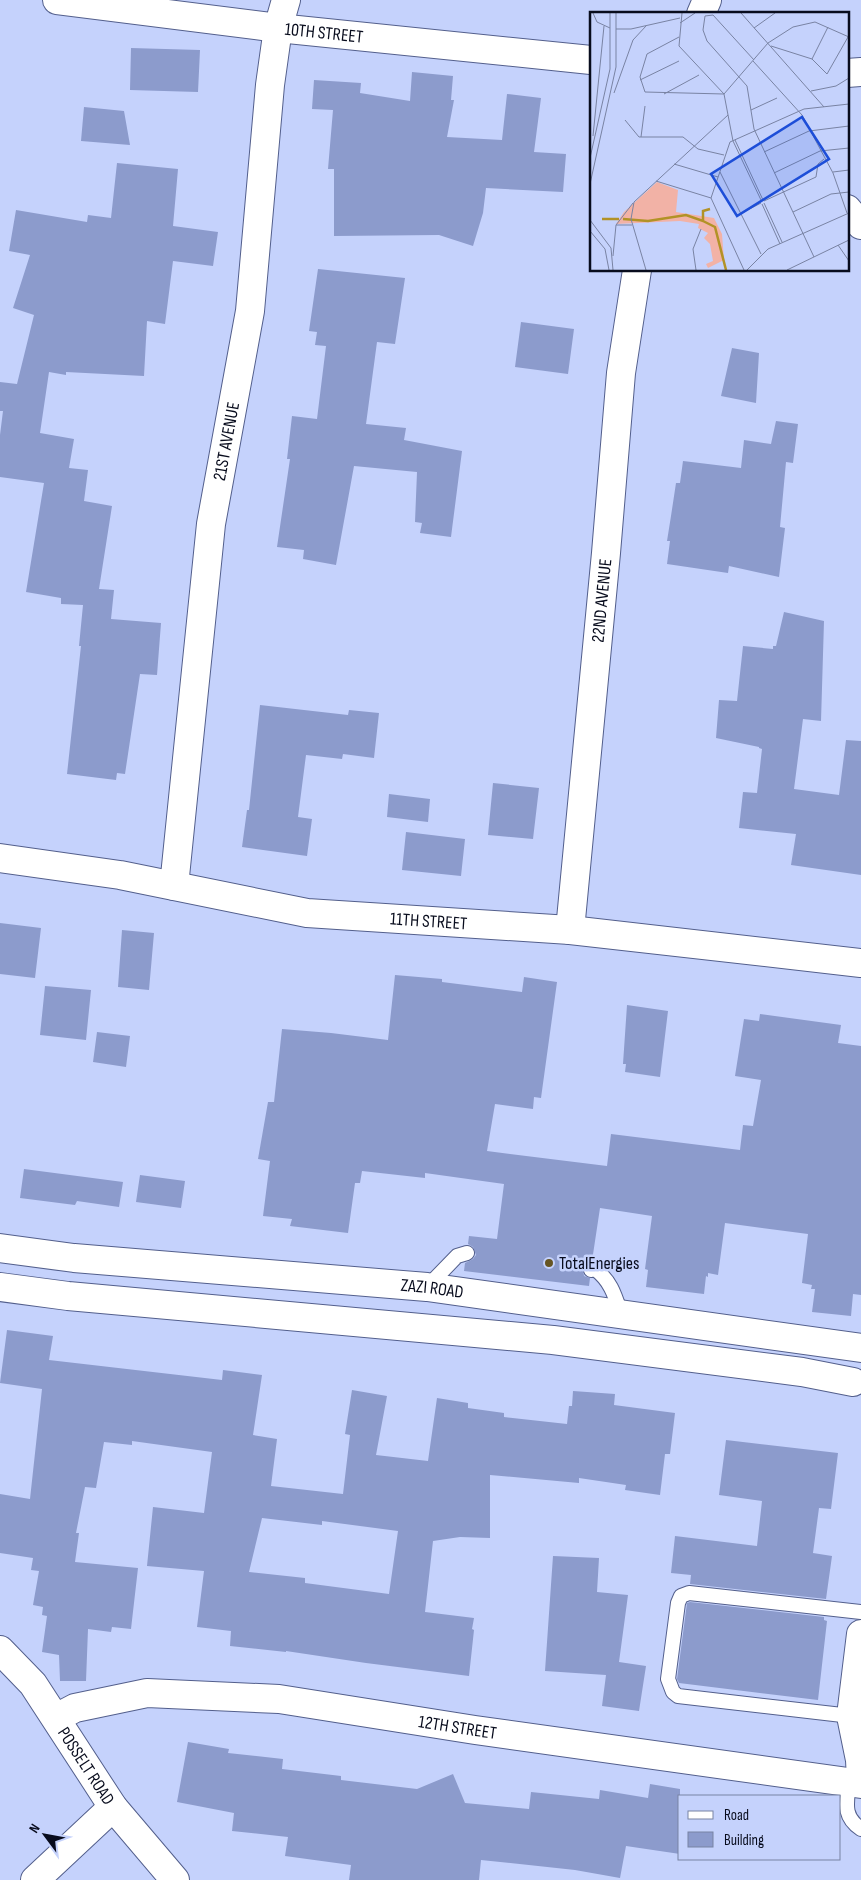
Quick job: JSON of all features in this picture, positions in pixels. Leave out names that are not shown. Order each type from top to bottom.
[{"type":"street","name":"10TH STREET","points":[[57,0],[278,28],[590,60]]},
{"type":"street","name":"21ST AVENUE","points":[[174,886],[211,524],[250,311],[270,85],[278,28],[286,0]]},
{"type":"street","points":[[701,12],[707,0]]},
{"type":"street","points":[[848,73],[861,72]]},
{"type":"street","points":[[848,210],[861,225]]},
{"type":"street","name":"22ND AVENUE","points":[[570,930],[621,373],[637,271]]},
{"type":"street","name":"11TH STREET","points":[[0,858],[120,875],[307,913],[570,930],[861,963]]},
{"type":"street","name":"ZAZI ROAD","points":[[0,1248],[74,1258],[427,1287],[861,1348]]},
{"type":"street","points":[[0,1287],[68,1296],[553,1340],[802,1372],[857,1391]]},
{"type":"street","points":[[857,1391],[853,1371],[861,1354]]},
{"type":"street","points":[[857,1782],[860,1760],[851,1716],[861,1634]]},
{"type":"street","name":"POSSELT ROAD","points":[[0,1650],[33,1684],[112,1807],[174,1880]]},
{"type":"street","name":"12TH STREET","points":[[56,1718],[75,1708],[148,1693],[279,1699],[475,1730],[857,1782]]},
{"type":"street","points":[[35,1880],[112,1807]]},
{"type":"lane","points":[[427,1287],[451,1261],[457,1256],[467,1253]]},
{"type":"lane","points":[[591,1270],[595,1269],[608,1281],[613,1289],[621,1314]]},
{"type":"lane","points":[[851,1716],[684,1697],[673,1692],[668,1678],[678,1603],[681,1596],[689,1593],[861,1612]]},
{"type":"lane","points":[[857,1782],[846,1809],[850,1818],[861,1829]]},
{"type":"building","points":[[131,48],[200,50],[198,92],[130,90]]},
{"type":"building","points":[[412,72],[453,76],[451,100],[454,100],[447,137],[502,140],[507,94],[541,98],[534,152],[566,154],[563,192],[486,188],[483,213],[473,246],[439,235],[334,236],[334,169],[328,169],[333,110],[312,109],[314,80],[361,83],[360,93],[410,101]]},
{"type":"building","points":[[84,107],[124,111],[130,145],[81,141]]},
{"type":"building","points":[[117,163],[178,169],[173,226],[218,232],[213,266],[173,261],[165,324],[147,321],[144,376],[66,372],[66,375],[49,372],[40,433],[74,439],[69,468],[88,470],[84,501],[112,506],[99,589],[114,590],[111,619],[161,623],[157,675],[140,674],[125,774],[117,773],[116,780],[67,774],[81,646],[79,646],[83,605],[61,604],[61,598],[26,592],[44,483],[0,477],[0,435],[3,411],[0,411],[0,382],[17,384],[34,315],[13,308],[30,255],[9,251],[16,210],[87,222],[88,215],[111,218]]},
{"type":"building","points":[[318,269],[405,278],[395,344],[377,342],[366,424],[406,428],[404,440],[462,451],[451,537],[420,533],[422,523],[415,522],[417,472],[354,466],[336,565],[303,559],[304,550],[277,547],[290,459],[287,459],[292,416],[317,419],[326,346],[315,345],[317,332],[309,331]]},
{"type":"building","points":[[521,322],[574,329],[568,374],[515,367]]},
{"type":"building","points":[[732,348],[759,353],[756,403],[721,396]]},
{"type":"building","points":[[776,421],[798,424],[793,463],[786,462],[780,527],[785,528],[779,577],[729,566],[728,573],[667,564],[670,541],[667,541],[676,483],[680,483],[683,461],[741,468],[744,440],[771,444]]},
{"type":"building","points":[[784,612],[824,621],[821,721],[803,719],[794,789],[839,795],[846,740],[861,741],[861,875],[791,865],[796,834],[739,828],[743,792],[757,793],[762,749],[716,738],[719,700],[737,701],[743,646],[773,649],[773,646],[776,646]]},
{"type":"building","points":[[260,705],[348,715],[349,710],[379,713],[374,758],[343,754],[342,759],[306,755],[298,817],[312,819],[307,856],[242,847],[247,810],[249,810]]},
{"type":"building","points":[[493,783],[539,788],[533,839],[488,835]]},
{"type":"building","points":[[389,794],[430,799],[428,822],[387,817]]},
{"type":"building","points":[[406,832],[465,839],[461,876],[402,870]]},
{"type":"building","points":[[0,923],[41,928],[35,978],[0,974]]},
{"type":"building","points":[[122,930],[154,933],[149,990],[118,987]]},
{"type":"building","points":[[395,975],[442,979],[442,982],[522,992],[524,977],[557,982],[541,1098],[534,1097],[533,1109],[495,1104],[487,1151],[607,1166],[611,1134],[740,1150],[743,1125],[753,1126],[761,1080],[735,1076],[744,1019],[759,1021],[760,1014],[841,1025],[838,1043],[861,1046],[861,1295],[853,1294],[851,1316],[812,1312],[815,1289],[811,1289],[812,1285],[802,1283],[808,1234],[725,1223],[718,1275],[708,1273],[704,1294],[646,1287],[648,1270],[645,1269],[652,1216],[600,1208],[592,1261],[585,1263],[583,1268],[584,1276],[590,1278],[589,1286],[464,1271],[465,1263],[476,1255],[473,1247],[468,1244],[469,1236],[497,1239],[504,1184],[425,1173],[425,1178],[362,1171],[360,1183],[355,1183],[348,1233],[290,1226],[292,1219],[263,1216],[270,1161],[258,1159],[268,1102],[274,1102],[282,1029],[388,1040]]},
{"type":"building","points":[[45,986],[91,990],[86,1040],[40,1035]]},
{"type":"building","points":[[627,1005],[668,1011],[660,1077],[625,1072],[626,1064],[623,1064]]},
{"type":"building","points":[[97,1032],[130,1036],[126,1067],[93,1062]]},
{"type":"building","points":[[24,1169],[123,1182],[119,1207],[77,1201],[75,1205],[20,1198]]},
{"type":"building","points":[[140,1175],[185,1181],[181,1208],[136,1202]]},
{"type":"building","points":[[7,1330],[53,1336],[49,1360],[222,1380],[223,1370],[262,1375],[253,1435],[277,1439],[271,1486],[343,1494],[350,1435],[345,1434],[352,1390],[387,1396],[376,1455],[428,1461],[437,1398],[468,1403],[468,1408],[504,1413],[504,1417],[567,1424],[569,1406],[572,1406],[573,1391],[615,1394],[614,1405],[675,1413],[670,1454],[665,1454],[660,1495],[625,1490],[626,1485],[579,1478],[579,1483],[490,1475],[490,1538],[460,1537],[433,1541],[425,1612],[474,1618],[469,1676],[286,1651],[230,1646],[231,1631],[197,1627],[204,1571],[147,1566],[153,1507],[204,1513],[212,1452],[132,1441],[132,1445],[104,1442],[96,1488],[85,1487],[76,1533],[79,1533],[75,1562],[138,1568],[131,1629],[112,1627],[111,1632],[88,1629],[86,1681],[60,1681],[59,1655],[42,1652],[47,1616],[42,1615],[43,1607],[33,1605],[39,1571],[31,1570],[33,1558],[0,1553],[0,1494],[30,1499],[42,1389],[0,1383]],"holes":[[[262,1518],[322,1525],[322,1521],[398,1531],[389,1594],[305,1583],[305,1578],[249,1572]]]},
{"type":"building","points":[[726,1440],[838,1453],[831,1509],[819,1508],[813,1553],[832,1556],[826,1599],[690,1584],[691,1575],[671,1573],[675,1536],[757,1546],[762,1501],[719,1495]]},
{"type":"building","points":[[553,1556],[599,1558],[597,1592],[628,1595],[619,1662],[646,1666],[639,1711],[602,1706],[606,1675],[545,1671]]},
{"type":"building","points":[[687,1603],[824,1617],[824,1620],[827,1621],[818,1700],[679,1683],[677,1679]]},
{"type":"building","points":[[188,1742],[229,1749],[228,1753],[283,1759],[282,1769],[341,1776],[341,1780],[417,1789],[453,1774],[465,1803],[529,1809],[531,1792],[599,1799],[600,1790],[648,1798],[650,1784],[680,1789],[680,1795],[678,1795],[678,1854],[626,1846],[620,1878],[575,1870],[481,1860],[479,1880],[349,1880],[351,1865],[285,1856],[288,1837],[232,1831],[234,1813],[177,1802]]},
{"type":"place","name":"TotalEnergies","points":[[549,1263]]}]
